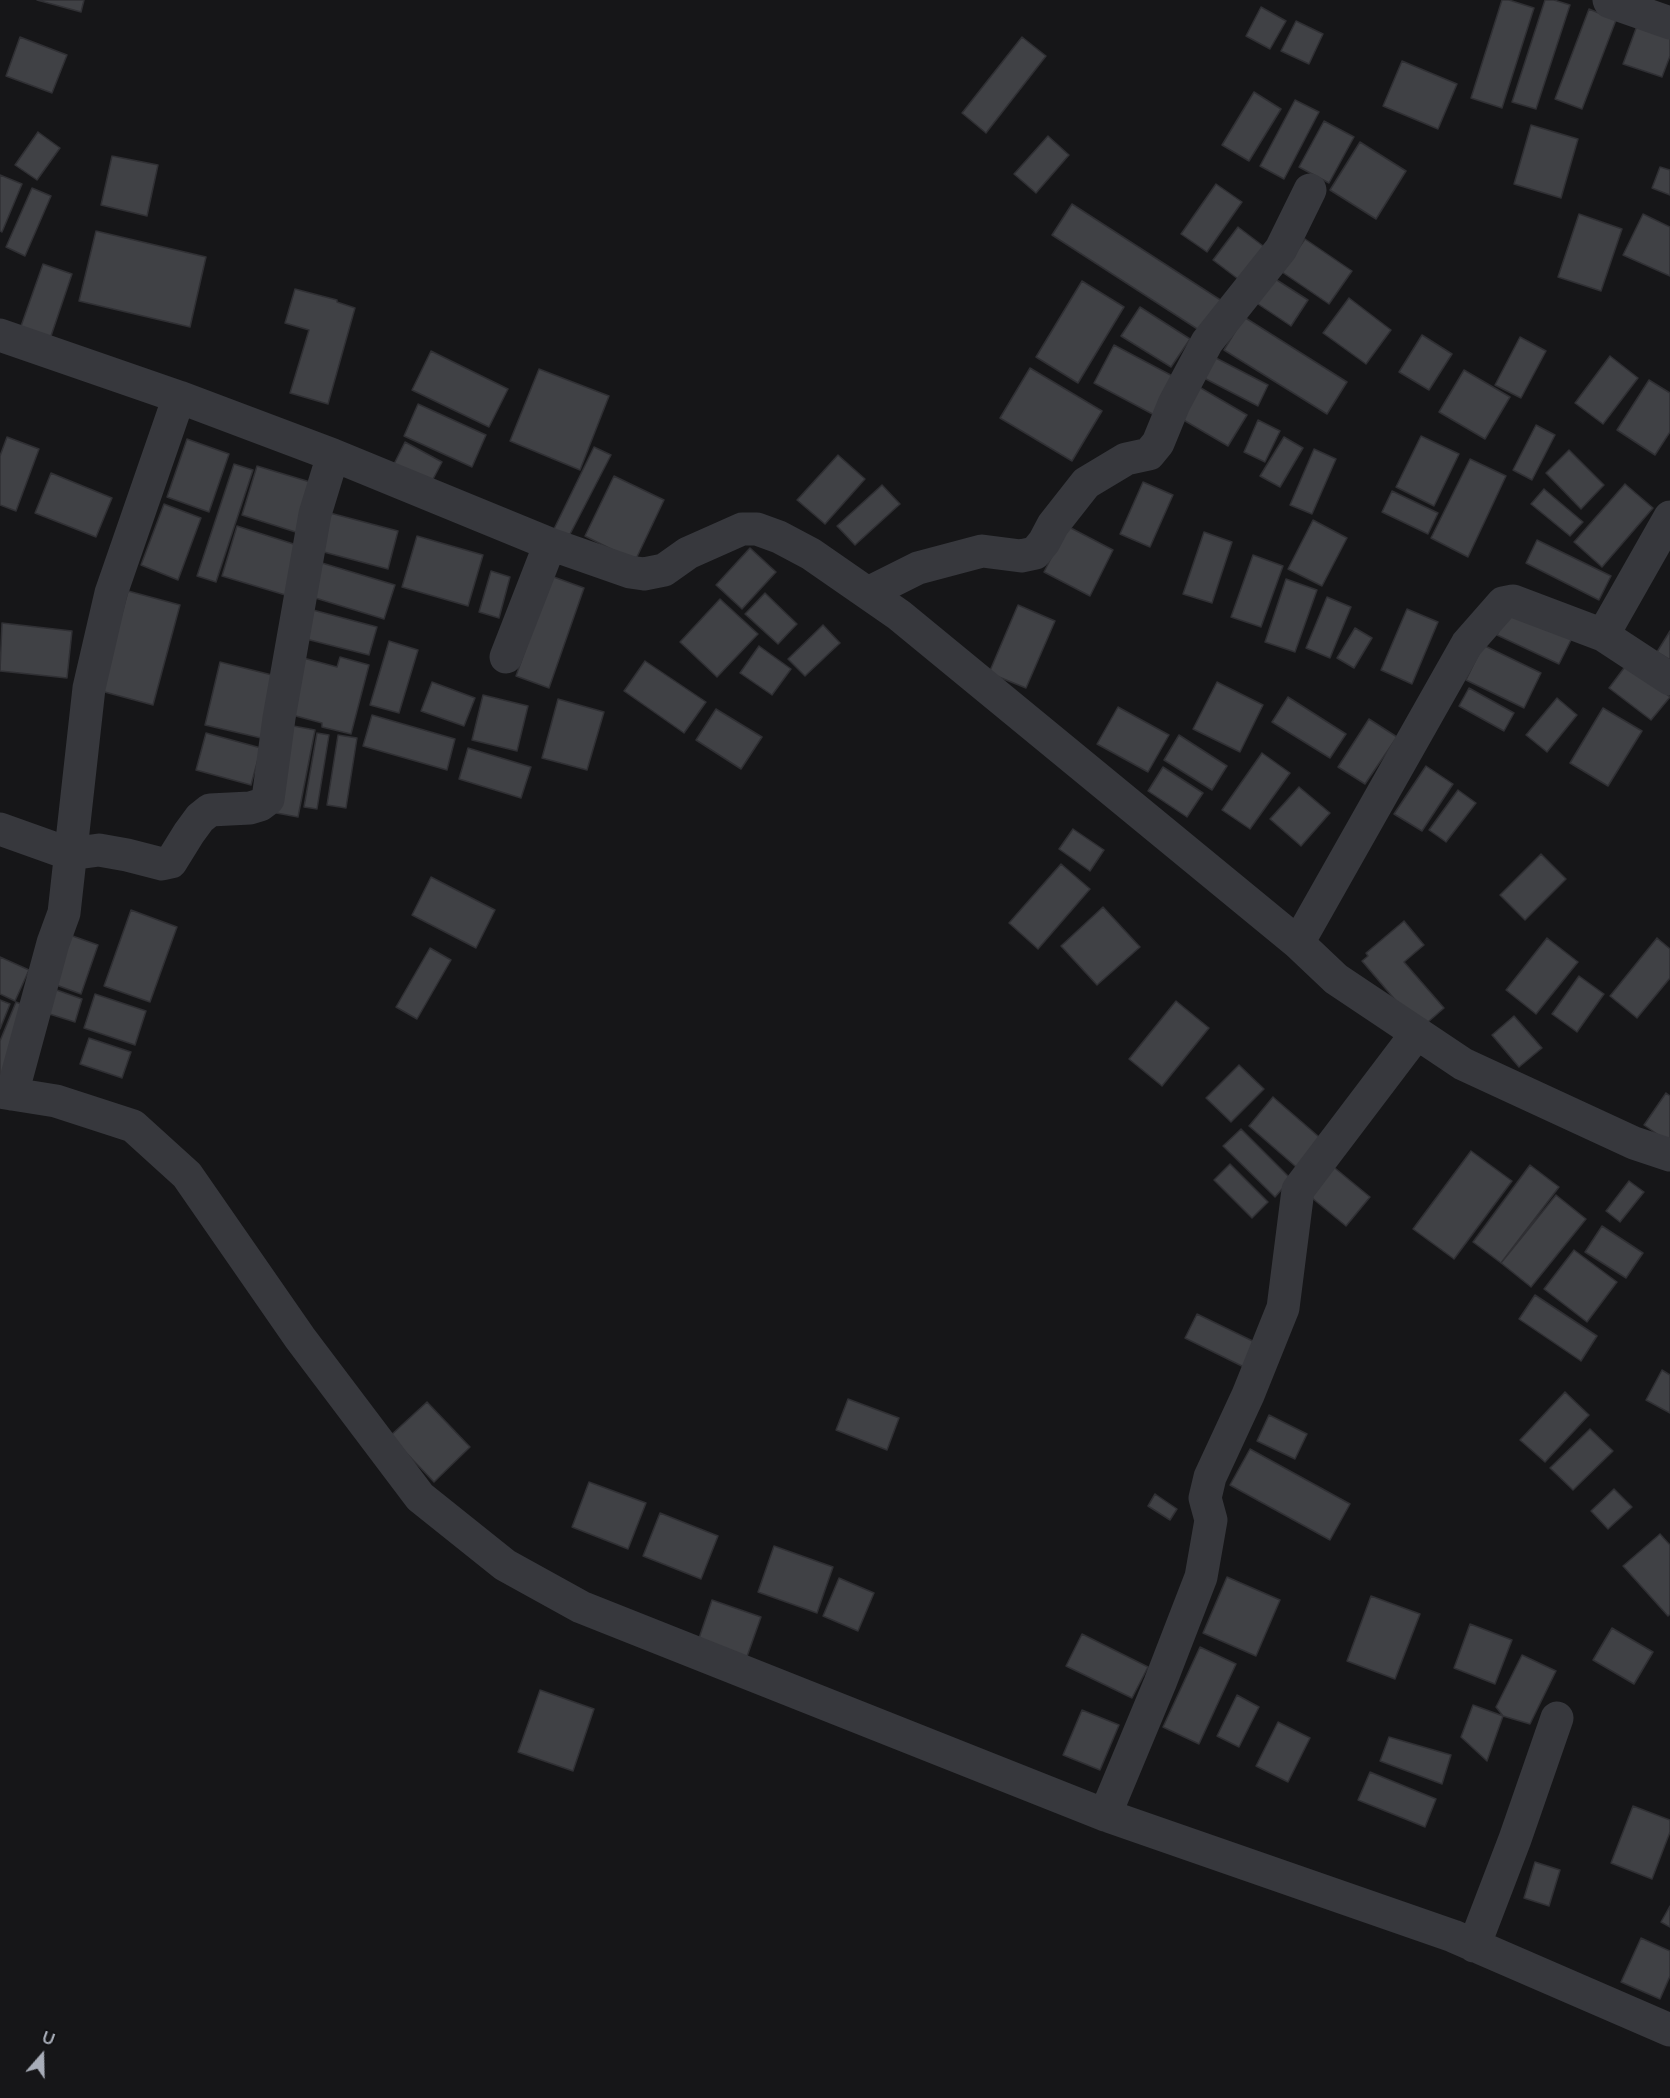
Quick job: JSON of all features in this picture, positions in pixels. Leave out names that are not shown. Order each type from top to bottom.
[{"type":"street","points":[[1607,1],[1670,23]]},
{"type":"street","points":[[868,593],[918,568],[982,551],[1021,556],[1035,553],[1053,525],[1086,483],[1126,459],[1149,454],[1158,443],[1174,404],[1207,342],[1281,249],[1310,190]]},
{"type":"street","points":[[0,335],[179,397],[333,454],[550,544],[611,566],[644,574],[664,570],[688,553],[742,529],[757,529],[779,537],[811,554],[908,623],[1298,943],[1336,979],[1463,1064],[1634,1143],[1670,1155]]},
{"type":"street","points":[[179,397],[111,593],[89,688],[64,913],[6,1093],[56,1101],[133,1126],[187,1175],[300,1338],[420,1497],[505,1565],[581,1607],[1105,1815],[1453,1936],[1670,2030]]},
{"type":"street","points":[[0,829],[70,854],[99,850],[168,864],[200,818],[210,810],[250,808],[268,799],[279,718],[313,524],[333,454]]},
{"type":"street","points":[[1603,635],[1670,517]]},
{"type":"street","points":[[506,657],[550,544]]},
{"type":"street","points":[[1298,943],[1467,644],[1498,607],[1507,601],[1514,601],[1603,635],[1670,679]]},
{"type":"street","points":[[1105,1815],[1201,1577],[1211,1520],[1205,1498],[1210,1477],[1248,1395],[1282,1308],[1298,1190],[1417,1032]]},
{"type":"street","points":[[1474,1946],[1515,1839],[1557,1718]]},
{"type":"building","points":[[37,0],[84,0],[81,12]]},
{"type":"building","points":[[1502,0],[1534,8],[1502,108],[1471,98]]},
{"type":"building","points":[[1545,0],[1570,5],[1536,109],[1512,102]]},
{"type":"building","points":[[1261,7],[1286,21],[1270,49],[1246,36]]},
{"type":"building","points":[[1589,9],[1616,20],[1582,109],[1555,99]]},
{"type":"building","points":[[1296,21],[1323,34],[1309,64],[1281,51]]},
{"type":"building","points":[[1638,23],[1670,34],[1670,56],[1662,77],[1623,64]]},
{"type":"building","points":[[20,37],[67,55],[52,93],[6,76]]},
{"type":"building","points":[[1022,37],[1046,56],[986,133],[962,113]]},
{"type":"building","points":[[1402,61],[1457,84],[1438,129],[1383,106]]},
{"type":"building","points":[[1254,92],[1281,109],[1249,161],[1222,145]]},
{"type":"building","points":[[1295,100],[1319,112],[1284,179],[1260,166]]},
{"type":"building","points":[[1324,121],[1354,137],[1329,183],[1299,167]]},
{"type":"building","points":[[1531,125],[1578,139],[1561,198],[1514,184]]},
{"type":"building","points":[[38,132],[60,148],[37,180],[15,165]]},
{"type":"building","points":[[1048,136],[1069,155],[1036,193],[1014,174]]},
{"type":"building","points":[[1360,142],[1406,171],[1376,219],[1330,190]]},
{"type":"building","points":[[112,156],[158,165],[147,216],[101,205]]},
{"type":"building","points":[[1660,167],[1670,170],[1670,195],[1652,188]]},
{"type":"building","points":[[0,175],[22,184],[2,232],[0,231]]},
{"type":"building","points":[[1216,184],[1242,202],[1207,252],[1181,234]]},
{"type":"building","points":[[32,188],[51,196],[25,256],[6,247]]},
{"type":"building","points":[[1072,204],[1222,301],[1202,332],[1052,235]]},
{"type":"building","points":[[1579,214],[1622,229],[1601,291],[1558,277]]},
{"type":"building","points":[[1643,214],[1670,227],[1670,276],[1623,255]]},
{"type":"building","points":[[1238,227],[1271,252],[1246,285],[1213,260]]},
{"type":"building","points":[[96,231],[206,257],[190,327],[79,301]]},
{"type":"building","points":[[1305,239],[1352,271],[1329,304],[1282,272]]},
{"type":"building","points":[[43,264],[72,274],[50,339],[20,329]]},
{"type":"building","points":[[1269,275],[1308,300],[1291,326],[1252,300]]},
{"type":"building","points":[[1082,281],[1124,307],[1078,383],[1036,357]]},
{"type":"building","points":[[295,289],[337,300],[337,302],[355,308],[328,404],[290,393],[309,330],[285,323]]},
{"type":"building","points":[[1349,298],[1391,330],[1366,364],[1323,333]]},
{"type":"building","points":[[1140,307],[1190,339],[1171,367],[1121,336]]},
{"type":"building","points":[[1244,317],[1347,382],[1327,414],[1224,350]]},
{"type":"building","points":[[1422,335],[1452,354],[1429,390],[1399,372]]},
{"type":"building","points":[[1520,337],[1546,351],[1521,398],[1495,385]]},
{"type":"building","points":[[1114,345],[1180,380],[1160,418],[1094,383]]},
{"type":"building","points":[[431,351],[508,389],[489,427],[412,390]]},
{"type":"building","points":[[1610,356],[1638,378],[1603,424],[1575,403]]},
{"type":"building","points":[[1214,357],[1268,385],[1258,406],[1204,378]]},
{"type":"building","points":[[1030,368],[1102,411],[1072,461],[1000,418]]},
{"type":"building","points":[[539,369],[609,396],[580,470],[510,441]]},
{"type":"building","points":[[1464,370],[1510,397],[1485,439],[1439,412]]},
{"type":"building","points":[[1649,380],[1670,393],[1670,432],[1655,455],[1617,430]]},
{"type":"building","points":[[1194,384],[1247,415],[1228,446],[1175,415]]},
{"type":"building","points":[[418,404],[486,435],[472,467],[404,436]]},
{"type":"building","points":[[1258,420],[1280,431],[1265,462],[1244,452]]},
{"type":"building","points":[[1536,425],[1555,435],[1532,480],[1513,470]]},
{"type":"building","points":[[1421,436],[1459,454],[1434,506],[1396,487]]},
{"type":"building","points":[[7,437],[39,449],[16,511],[0,505],[0,456]]},
{"type":"building","points":[[1284,437],[1303,448],[1280,487],[1260,476]]},
{"type":"building","points":[[187,439],[229,454],[209,512],[167,497]]},
{"type":"building","points":[[405,442],[442,462],[431,483],[394,464]]},
{"type":"building","points":[[594,447],[611,455],[567,540],[552,533]]},
{"type":"building","points":[[1314,449],[1336,459],[1312,514],[1290,505]]},
{"type":"building","points":[[1569,450],[1604,485],[1581,509],[1546,473]]},
{"type":"building","points":[[838,455],[865,479],[825,524],[797,500]]},
{"type":"building","points":[[1470,459],[1506,476],[1468,557],[1431,538]]},
{"type":"building","points":[[234,464],[253,470],[216,582],[197,576]]},
{"type":"building","points":[[257,466],[320,485],[305,535],[242,515]]},
{"type":"building","points":[[51,473],[112,498],[96,537],[35,513]]},
{"type":"building","points":[[614,476],[664,500],[635,561],[585,536]]},
{"type":"building","points":[[1143,482],[1173,495],[1150,547],[1120,534]]},
{"type":"building","points":[[1625,484],[1653,508],[1602,567],[1574,542]]},
{"type":"building","points":[[882,485],[900,504],[855,545],[837,526]]},
{"type":"building","points":[[1544,489],[1583,522],[1570,536],[1531,504]]},
{"type":"building","points":[[1392,491],[1438,513],[1428,534],[1382,512]]},
{"type":"building","points":[[164,504],[201,518],[178,580],[141,565]]},
{"type":"building","points":[[330,513],[398,531],[388,569],[320,551]]},
{"type":"building","points":[[1313,520],[1347,538],[1322,586],[1288,569]]},
{"type":"building","points":[[237,526],[306,548],[292,597],[222,576]]},
{"type":"building","points":[[1067,526],[1113,550],[1090,596],[1044,572]]},
{"type":"building","points":[[1204,532],[1232,542],[1212,603],[1183,594]]},
{"type":"building","points":[[417,536],[483,555],[468,606],[402,587]]},
{"type":"building","points":[[1537,540],[1611,576],[1599,600],[1526,563]]},
{"type":"building","points":[[750,548],[776,572],[742,609],[716,585]]},
{"type":"building","points":[[1253,555],[1283,566],[1261,627],[1231,617]]},
{"type":"building","points":[[322,563],[395,585],[384,619],[312,597]]},
{"type":"building","points":[[491,571],[510,577],[499,618],[479,612]]},
{"type":"building","points":[[551,576],[584,588],[549,688],[516,676]]},
{"type":"building","points":[[1286,579],[1317,590],[1295,652],[1265,642]]},
{"type":"building","points":[[128,591],[180,605],[153,705],[101,691]]},
{"type":"building","points":[[765,593],[797,624],[778,644],[745,614]]},
{"type":"building","points":[[1327,597],[1351,607],[1330,658],[1306,648]]},
{"type":"building","points":[[720,599],[758,634],[717,677],[680,642]]},
{"type":"building","points":[[1018,605],[1055,621],[1026,688],[989,673]]},
{"type":"building","points":[[1510,608],[1572,638],[1559,664],[1497,635]]},
{"type":"building","points":[[1407,609],[1438,622],[1412,684],[1381,670]]},
{"type":"building","points":[[313,610],[377,627],[369,655],[306,639]]},
{"type":"building","points":[[2,623],[72,631],[67,678],[0,671]]},
{"type":"building","points":[[823,625],[840,643],[805,676],[788,659]]},
{"type":"building","points":[[1355,628],[1372,638],[1354,668],[1337,658]]},
{"type":"building","points":[[1670,631],[1670,660],[1657,652]]},
{"type":"building","points":[[389,641],[418,650],[399,713],[370,705]]},
{"type":"building","points":[[1483,645],[1541,673],[1524,708],[1466,680]]},
{"type":"building","points":[[759,646],[791,669],[772,695],[740,673]]},
{"type":"building","points":[[296,656],[337,667],[340,657],[369,665],[351,734],[322,727],[322,723],[281,712]]},
{"type":"building","points":[[645,661],[706,702],[684,733],[624,691]]},
{"type":"building","points":[[220,662],[276,676],[261,738],[205,725]]},
{"type":"building","points":[[1627,664],[1670,697],[1651,720],[1609,688]]},
{"type":"building","points":[[432,682],[475,698],[464,726],[421,711]]},
{"type":"building","points":[[1217,682],[1263,705],[1240,752],[1193,729]]},
{"type":"building","points":[[1469,688],[1514,713],[1504,731],[1459,706]]},
{"type":"building","points":[[483,695],[528,706],[517,751],[472,740]]},
{"type":"building","points":[[1288,697],[1346,734],[1330,758],[1272,722]]},
{"type":"building","points":[[1557,698],[1577,715],[1547,752],[1526,735]]},
{"type":"building","points":[[558,699],[604,712],[587,770],[542,758]]},
{"type":"building","points":[[1118,707],[1169,735],[1148,772],[1097,744]]},
{"type":"building","points":[[1603,708],[1642,731],[1608,786],[1570,763]]},
{"type":"building","points":[[716,709],[762,737],[741,769],[696,740]]},
{"type":"building","points":[[372,715],[455,739],[447,770],[363,746]]},
{"type":"building","points":[[1369,719],[1397,737],[1365,784],[1338,767]]},
{"type":"building","points":[[288,725],[315,730],[298,817],[271,812]]},
{"type":"building","points":[[206,733],[261,748],[251,785],[196,770]]},
{"type":"building","points":[[317,733],[329,735],[317,809],[304,807]]},
{"type":"building","points":[[338,735],[357,738],[346,808],[327,805]]},
{"type":"building","points":[[1179,735],[1227,766],[1212,790],[1164,760]]},
{"type":"building","points":[[468,748],[531,767],[521,798],[459,779]]},
{"type":"building","points":[[1262,753],[1290,773],[1250,829],[1222,810]]},
{"type":"building","points":[[1426,766],[1453,784],[1422,831],[1394,814]]},
{"type":"building","points":[[1163,767],[1203,793],[1187,817],[1148,791]]},
{"type":"building","points":[[1299,787],[1330,813],[1301,846],[1270,819]]},
{"type":"building","points":[[1458,790],[1476,803],[1446,842],[1429,830]]},
{"type":"building","points":[[1073,829],[1104,850],[1090,871],[1059,849]]},
{"type":"building","points":[[1541,854],[1566,879],[1525,920],[1500,895]]},
{"type":"building","points":[[1061,864],[1090,889],[1038,949],[1009,923]]},
{"type":"building","points":[[431,877],[495,910],[476,948],[412,915]]},
{"type":"building","points":[[1103,907],[1140,947],[1097,985],[1061,946]]},
{"type":"building","points":[[131,910],[177,927],[150,1002],[104,986]]},
{"type":"building","points":[[1404,921],[1424,945],[1404,962],[1444,1008],[1420,1029],[1362,961],[1368,956],[1366,953]]},
{"type":"building","points":[[64,933],[98,945],[81,994],[48,982]]},
{"type":"building","points":[[1547,938],[1578,962],[1536,1014],[1506,990]]},
{"type":"building","points":[[1657,938],[1670,949],[1670,978],[1637,1018],[1610,996]]},
{"type":"building","points":[[430,948],[451,960],[417,1019],[396,1007]]},
{"type":"building","points":[[0,957],[29,970],[15,1001],[0,994]]},
{"type":"building","points":[[1579,976],[1604,994],[1577,1032],[1552,1014]]},
{"type":"building","points":[[51,988],[82,999],[75,1022],[43,1012]]},
{"type":"building","points":[[95,994],[146,1011],[135,1045],[84,1028]]},
{"type":"building","points":[[0,1000],[10,1004],[0,1029]]},
{"type":"building","points":[[1176,1001],[1209,1028],[1162,1086],[1129,1059]]},
{"type":"building","points":[[16,1002],[31,1008],[0,1083],[0,1041]]},
{"type":"building","points":[[1514,1016],[1542,1048],[1519,1067],[1492,1035]]},
{"type":"building","points":[[89,1038],[131,1052],[122,1078],[80,1064]]},
{"type":"building","points":[[1239,1065],[1264,1089],[1231,1122],[1206,1098]]},
{"type":"building","points":[[1666,1093],[1670,1096],[1670,1143],[1644,1125]]},
{"type":"building","points":[[1273,1097],[1326,1143],[1302,1172],[1249,1126]]},
{"type":"building","points":[[1241,1129],[1291,1179],[1275,1197],[1223,1146]]},
{"type":"building","points":[[1471,1151],[1512,1181],[1454,1259],[1413,1229]]},
{"type":"building","points":[[1230,1164],[1268,1202],[1252,1218],[1214,1180]]},
{"type":"building","points":[[1330,1164],[1370,1197],[1346,1226],[1306,1193]]},
{"type":"building","points":[[1530,1165],[1559,1187],[1501,1263],[1473,1242]]},
{"type":"building","points":[[1629,1181],[1644,1192],[1620,1222],[1606,1211]]},
{"type":"building","points":[[1556,1195],[1586,1219],[1531,1287],[1501,1263]]},
{"type":"building","points":[[1602,1226],[1643,1253],[1626,1278],[1585,1252]]},
{"type":"building","points":[[1574,1250],[1617,1282],[1587,1322],[1544,1289]]},
{"type":"building","points":[[1535,1295],[1597,1336],[1581,1361],[1519,1319]]},
{"type":"building","points":[[1197,1314],[1265,1347],[1252,1371],[1185,1338]]},
{"type":"building","points":[[1662,1370],[1670,1375],[1670,1413],[1646,1400]]},
{"type":"building","points":[[1565,1392],[1589,1415],[1545,1462],[1520,1440]]},
{"type":"building","points":[[848,1399],[899,1418],[887,1450],[836,1430]]},
{"type":"building","points":[[427,1402],[470,1447],[434,1482],[390,1436]]},
{"type":"building","points":[[1269,1415],[1307,1434],[1295,1459],[1257,1441]]},
{"type":"building","points":[[1590,1429],[1613,1451],[1573,1490],[1550,1468]]},
{"type":"building","points":[[1250,1449],[1350,1504],[1330,1540],[1230,1485]]},
{"type":"building","points":[[589,1482],[646,1503],[628,1549],[572,1527]]},
{"type":"building","points":[[1614,1489],[1632,1507],[1608,1529],[1591,1511]]},
{"type":"building","points":[[1155,1494],[1177,1509],[1170,1520],[1148,1506]]},
{"type":"building","points":[[660,1513],[718,1536],[701,1579],[643,1556]]},
{"type":"building","points":[[1660,1534],[1670,1545],[1670,1614],[1668,1616],[1623,1566]]},
{"type":"building","points":[[774,1546],[833,1567],[817,1613],[758,1592]]},
{"type":"building","points":[[1227,1577],[1280,1600],[1256,1656],[1203,1633]]},
{"type":"building","points":[[839,1578],[874,1593],[858,1631],[823,1616]]},
{"type":"building","points":[[1371,1596],[1420,1614],[1395,1679],[1347,1661]]},
{"type":"building","points":[[712,1600],[761,1617],[744,1665],[696,1647]]},
{"type":"building","points":[[1470,1624],[1512,1640],[1495,1684],[1454,1668]]},
{"type":"building","points":[[1612,1628],[1653,1652],[1634,1684],[1593,1660]]},
{"type":"building","points":[[1082,1634],[1148,1667],[1132,1698],[1066,1666]]},
{"type":"building","points":[[1200,1647],[1236,1664],[1199,1744],[1163,1727]]},
{"type":"building","points":[[1522,1655],[1556,1671],[1530,1724],[1503,1716],[1496,1707]]},
{"type":"building","points":[[540,1690],[594,1709],[573,1771],[518,1752]]},
{"type":"building","points":[[1237,1695],[1259,1707],[1239,1747],[1217,1736]]},
{"type":"building","points":[[1473,1705],[1503,1716],[1487,1761],[1461,1737]]},
{"type":"building","points":[[1082,1710],[1119,1725],[1100,1770],[1063,1755]]},
{"type":"building","points":[[1278,1722],[1310,1738],[1288,1782],[1256,1766]]},
{"type":"building","points":[[1389,1737],[1451,1755],[1442,1784],[1380,1761]]},
{"type":"building","points":[[1370,1772],[1436,1799],[1425,1827],[1358,1800]]},
{"type":"building","points":[[1633,1806],[1670,1820],[1670,1832],[1652,1879],[1611,1863]]},
{"type":"building","points":[[1535,1862],[1560,1870],[1549,1906],[1524,1898]]},
{"type":"building","points":[[1670,1906],[1670,1927],[1661,1922]]},
{"type":"building","points":[[1641,1938],[1670,1951],[1670,1976],[1660,1999],[1621,1982]]}]
